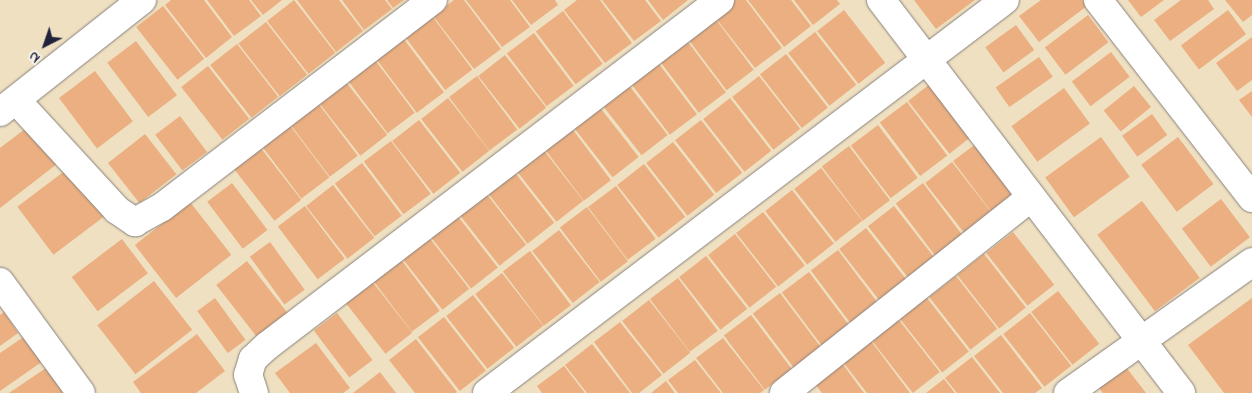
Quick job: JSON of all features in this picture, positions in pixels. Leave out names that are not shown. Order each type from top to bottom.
[{"type":"street","points":[[142,0],[8,106],[117,210],[135,222],[162,207],[433,0]]},
{"type":"street","points":[[254,393],[248,375],[253,360],[267,346],[720,0]]},
{"type":"street","points":[[881,0],[1181,393]]},
{"type":"street","points":[[487,393],[1005,0]]},
{"type":"street","points":[[1098,0],[1252,198]]},
{"type":"street","points":[[784,393],[1031,197]]},
{"type":"street","points":[[1068,393],[1141,339],[1252,262]]},
{"type":"street","points":[[0,282],[81,393]]},
{"type":"building","points":[[171,0],[204,0],[232,37],[206,58],[165,5]]},
{"type":"building","points":[[207,0],[249,0],[261,16],[234,36]]},
{"type":"building","points":[[251,0],[282,0],[263,15]]},
{"type":"building","points":[[294,0],[335,53],[308,74],[267,21]]},
{"type":"building","points":[[297,0],[339,0],[363,31],[336,52]]},
{"type":"building","points":[[342,0],[385,0],[392,9],[364,30]]},
{"type":"building","points":[[387,0],[404,0],[393,8]]},
{"type":"building","points":[[454,0],[464,0],[501,49],[474,69],[433,16]]},
{"type":"building","points":[[466,0],[510,0],[530,27],[502,47]]},
{"type":"building","points":[[512,0],[555,0],[558,5],[531,25]]},
{"type":"building","points":[[577,0],[600,0],[632,43],[605,63],[564,10]]},
{"type":"building","points":[[602,0],[645,0],[661,21],[634,41]]},
{"type":"building","points":[[648,0],[688,0],[663,20]]},
{"type":"building","points":[[735,0],[746,0],[782,48],[755,68],[714,16]]},
{"type":"building","points":[[748,0],[791,0],[811,26],[784,47]]},
{"type":"building","points":[[794,0],[837,0],[840,4],[813,25]]},
{"type":"building","points":[[914,0],[975,0],[936,29]]},
{"type":"building","points":[[1041,0],[1082,0],[1087,6],[1039,42],[1019,16]]},
{"type":"building","points":[[1128,0],[1164,0],[1141,17]]},
{"type":"building","points":[[1181,0],[1208,0],[1214,9],[1170,41],[1154,20]]},
{"type":"building","points":[[1225,0],[1252,0],[1252,15],[1243,22]]},
{"type":"building","points":[[163,6],[204,59],[177,80],[136,27]]},
{"type":"building","points":[[844,10],[885,63],[858,84],[817,31]]},
{"type":"building","points":[[1228,10],[1246,34],[1199,69],[1181,46]]},
{"type":"building","points":[[563,11],[603,64],[576,84],[536,31]]},
{"type":"building","points":[[1088,15],[1108,42],[1065,75],[1045,47]]},
{"type":"building","points":[[432,16],[472,70],[445,90],[405,36]]},
{"type":"building","points":[[714,17],[754,70],[727,90],[687,37]]},
{"type":"building","points":[[266,22],[307,75],[280,96],[238,44]]},
{"type":"building","points":[[1016,25],[1034,50],[1003,72],[985,47]]},
{"type":"building","points":[[815,32],[856,85],[829,106],[788,53]]},
{"type":"building","points":[[534,33],[574,86],[547,106],[507,53]]},
{"type":"building","points":[[1252,37],[1252,80],[1237,91],[1216,63]]},
{"type":"building","points":[[403,38],[444,92],[417,113],[376,58]]},
{"type":"building","points":[[685,38],[726,92],[699,113],[658,58]]},
{"type":"building","points":[[136,41],[177,95],[148,117],[107,63]]},
{"type":"building","points":[[237,44],[278,97],[251,118],[210,65]]},
{"type":"building","points":[[1111,52],[1130,77],[1091,106],[1072,81]]},
{"type":"building","points":[[786,54],[828,108],[802,128],[760,74]]},
{"type":"building","points":[[505,55],[546,108],[519,129],[478,76]]},
{"type":"building","points":[[1039,57],[1053,77],[1009,107],[996,87]]},
{"type":"building","points":[[375,60],[415,113],[388,133],[348,80]]},
{"type":"building","points":[[656,60],[697,114],[670,135],[629,80]]},
{"type":"building","points":[[208,66],[249,119],[222,140],[181,87]]},
{"type":"building","points":[[95,71],[133,121],[97,148],[59,98]]},
{"type":"building","points":[[477,76],[517,130],[489,151],[449,97]]},
{"type":"building","points":[[759,76],[800,129],[773,150],[732,97]]},
{"type":"building","points":[[935,80],[976,133],[949,154],[908,101]]},
{"type":"building","points":[[346,82],[387,135],[360,156],[319,103]]},
{"type":"building","points":[[627,83],[668,135],[642,155],[601,103]]},
{"type":"building","points":[[1134,86],[1151,107],[1121,132],[1104,111]]},
{"type":"building","points":[[1064,88],[1090,124],[1037,162],[1011,126]]},
{"type":"building","points":[[1252,91],[1252,117],[1239,100]]},
{"type":"building","points":[[448,98],[489,151],[462,172],[421,119]]},
{"type":"building","points":[[730,98],[771,151],[744,172],[703,119]]},
{"type":"building","points":[[907,102],[947,156],[920,176],[880,122]]},
{"type":"building","points":[[318,103],[358,156],[330,177],[290,124]]},
{"type":"building","points":[[598,105],[639,157],[613,177],[572,125]]},
{"type":"building","points":[[1152,114],[1167,135],[1137,157],[1122,136]]},
{"type":"building","points":[[180,116],[207,152],[182,171],[155,135]]},
{"type":"building","points":[[419,120],[460,173],[433,194],[392,141]]},
{"type":"building","points":[[701,120],[742,173],[716,193],[675,140]]},
{"type":"building","points":[[289,124],[329,178],[301,199],[261,145]]},
{"type":"building","points":[[878,125],[918,178],[891,198],[851,145]]},
{"type":"building","points":[[29,126],[57,164],[0,208],[0,148]]},
{"type":"building","points":[[570,126],[611,180],[584,201],[543,146]]},
{"type":"building","points":[[145,134],[176,174],[139,203],[108,163]]},
{"type":"building","points":[[1101,137],[1130,177],[1074,217],[1045,178]]},
{"type":"building","points":[[1178,137],[1214,184],[1177,212],[1141,165]]},
{"type":"building","points":[[981,140],[1021,193],[993,214],[953,161]]},
{"type":"building","points":[[391,141],[431,194],[404,214],[364,161]]},
{"type":"building","points":[[673,142],[714,195],[687,216],[646,163]]},
{"type":"building","points":[[849,146],[890,200],[863,221],[822,166]]},
{"type":"building","points":[[260,147],[301,200],[274,221],[233,168]]},
{"type":"building","points":[[542,148],[583,201],[556,222],[515,169]]},
{"type":"building","points":[[952,162],[993,215],[966,236],[925,183]]},
{"type":"building","points":[[362,163],[402,216],[375,236],[335,183]]},
{"type":"building","points":[[644,164],[685,217],[658,238],[617,185]]},
{"type":"building","points":[[70,167],[106,215],[53,255],[17,207]]},
{"type":"building","points":[[821,168],[862,221],[835,242],[794,189]]},
{"type":"building","points":[[513,170],[554,223],[527,244],[486,191]]},
{"type":"building","points":[[232,183],[268,230],[243,249],[207,202]]},
{"type":"building","points":[[923,183],[964,237],[937,258],[896,203]]},
{"type":"building","points":[[333,185],[374,238],[347,259],[306,206]]},
{"type":"building","points":[[616,186],[656,239],[628,260],[588,207]]},
{"type":"building","points":[[792,190],[834,244],[807,265],[765,211]]},
{"type":"building","points":[[485,192],[526,245],[499,266],[458,213]]},
{"type":"building","points":[[1221,199],[1250,237],[1211,267],[1182,228]]},
{"type":"building","points":[[1142,201],[1200,278],[1155,311],[1097,235]]},
{"type":"building","points":[[190,202],[231,255],[176,298],[135,245]]},
{"type":"building","points":[[305,206],[345,259],[318,279],[278,226]]},
{"type":"building","points":[[894,206],[935,259],[909,279],[868,226]]},
{"type":"building","points":[[587,207],[628,261],[601,282],[560,227]]},
{"type":"building","points":[[763,212],[805,266],[778,287],[736,233]]},
{"type":"building","points":[[456,214],[498,268],[471,289],[429,235]]},
{"type":"building","points":[[866,228],[907,281],[880,302],[839,249]]},
{"type":"building","points":[[559,230],[600,282],[573,303],[532,251]]},
{"type":"building","points":[[1013,232],[1054,285],[1027,306],[986,253]]},
{"type":"building","points":[[735,234],[776,287],[749,308],[708,255]]},
{"type":"building","points":[[428,236],[469,289],[442,310],[401,257]]},
{"type":"building","points":[[122,239],[148,273],[98,311],[72,277]]},
{"type":"building","points":[[270,242],[305,290],[284,304],[250,257]]},
{"type":"building","points":[[838,250],[878,303],[851,323],[811,270]]},
{"type":"building","points":[[530,251],[571,305],[544,326],[503,271]]},
{"type":"building","points":[[984,254],[1026,308],[999,329],[957,275]]},
{"type":"building","points":[[706,256],[747,309],[720,330],[679,277]]},
{"type":"building","points":[[400,258],[440,311],[412,332],[372,279]]},
{"type":"building","points":[[247,261],[290,316],[259,340],[216,285]]},
{"type":"building","points":[[809,272],[849,325],[822,345],[782,292]]},
{"type":"building","points":[[502,273],[543,326],[516,347],[475,294]]},
{"type":"building","points":[[956,276],[997,329],[970,350],[929,297]]},
{"type":"building","points":[[678,278],[718,331],[690,352],[650,299]]},
{"type":"building","points":[[371,280],[412,333],[385,354],[344,301]]},
{"type":"building","points":[[154,281],[192,330],[135,374],[97,325]]},
{"type":"building","points":[[1058,291],[1099,344],[1072,365],[1031,312]]},
{"type":"building","points":[[780,293],[821,347],[794,368],[753,313]]},
{"type":"building","points":[[473,295],[514,348],[487,369],[446,316]]},
{"type":"building","points":[[215,298],[246,340],[228,353],[197,311]]},
{"type":"building","points":[[927,298],[969,352],[942,373],[900,319]]},
{"type":"building","points":[[1252,298],[1252,393],[1224,393],[1188,345]]},
{"type":"building","points":[[649,300],[690,353],[663,374],[622,321]]},
{"type":"building","points":[[4,312],[18,333],[0,346],[0,315]]},
{"type":"building","points":[[337,313],[373,360],[349,378],[314,330]]},
{"type":"building","points":[[1030,313],[1071,366],[1044,387],[1003,334]]},
{"type":"building","points":[[751,315],[792,369],[765,390],[724,335]]},
{"type":"building","points":[[444,317],[486,371],[460,391],[418,337]]},
{"type":"building","points":[[899,320],[940,372],[913,393],[872,341]]},
{"type":"building","points":[[620,322],[662,375],[639,393],[632,393],[594,342]]},
{"type":"building","points":[[197,334],[225,371],[196,393],[141,393],[133,382]]},
{"type":"building","points":[[1001,335],[1042,388],[1035,393],[1003,393],[974,356]]},
{"type":"building","points":[[25,336],[43,361],[0,391],[0,353]]},
{"type":"building","points":[[723,338],[764,390],[760,393],[723,393],[696,358]]},
{"type":"building","points":[[416,339],[456,393],[415,393],[389,360]]},
{"type":"building","points":[[871,341],[910,393],[867,393],[843,362]]},
{"type":"building","points":[[316,343],[350,388],[343,393],[290,393],[275,373]]},
{"type":"building","points":[[592,344],[630,393],[587,393],[565,365]]},
{"type":"building","points":[[972,357],[1000,393],[957,393],[945,378]]},
{"type":"building","points":[[695,360],[721,393],[678,393],[668,380]]},
{"type":"building","points":[[1122,362],[1146,393],[1103,393],[1095,383]]},
{"type":"building","points":[[842,363],[864,393],[822,393],[815,384]]},
{"type":"building","points":[[49,366],[67,391],[64,393],[9,393]]},
{"type":"building","points":[[564,366],[585,393],[542,393],[537,386]]},
{"type":"building","points":[[380,372],[396,393],[353,393]]},
{"type":"building","points":[[944,379],[955,393],[926,393]]},
{"type":"building","points":[[666,381],[675,393],[651,393]]}]
